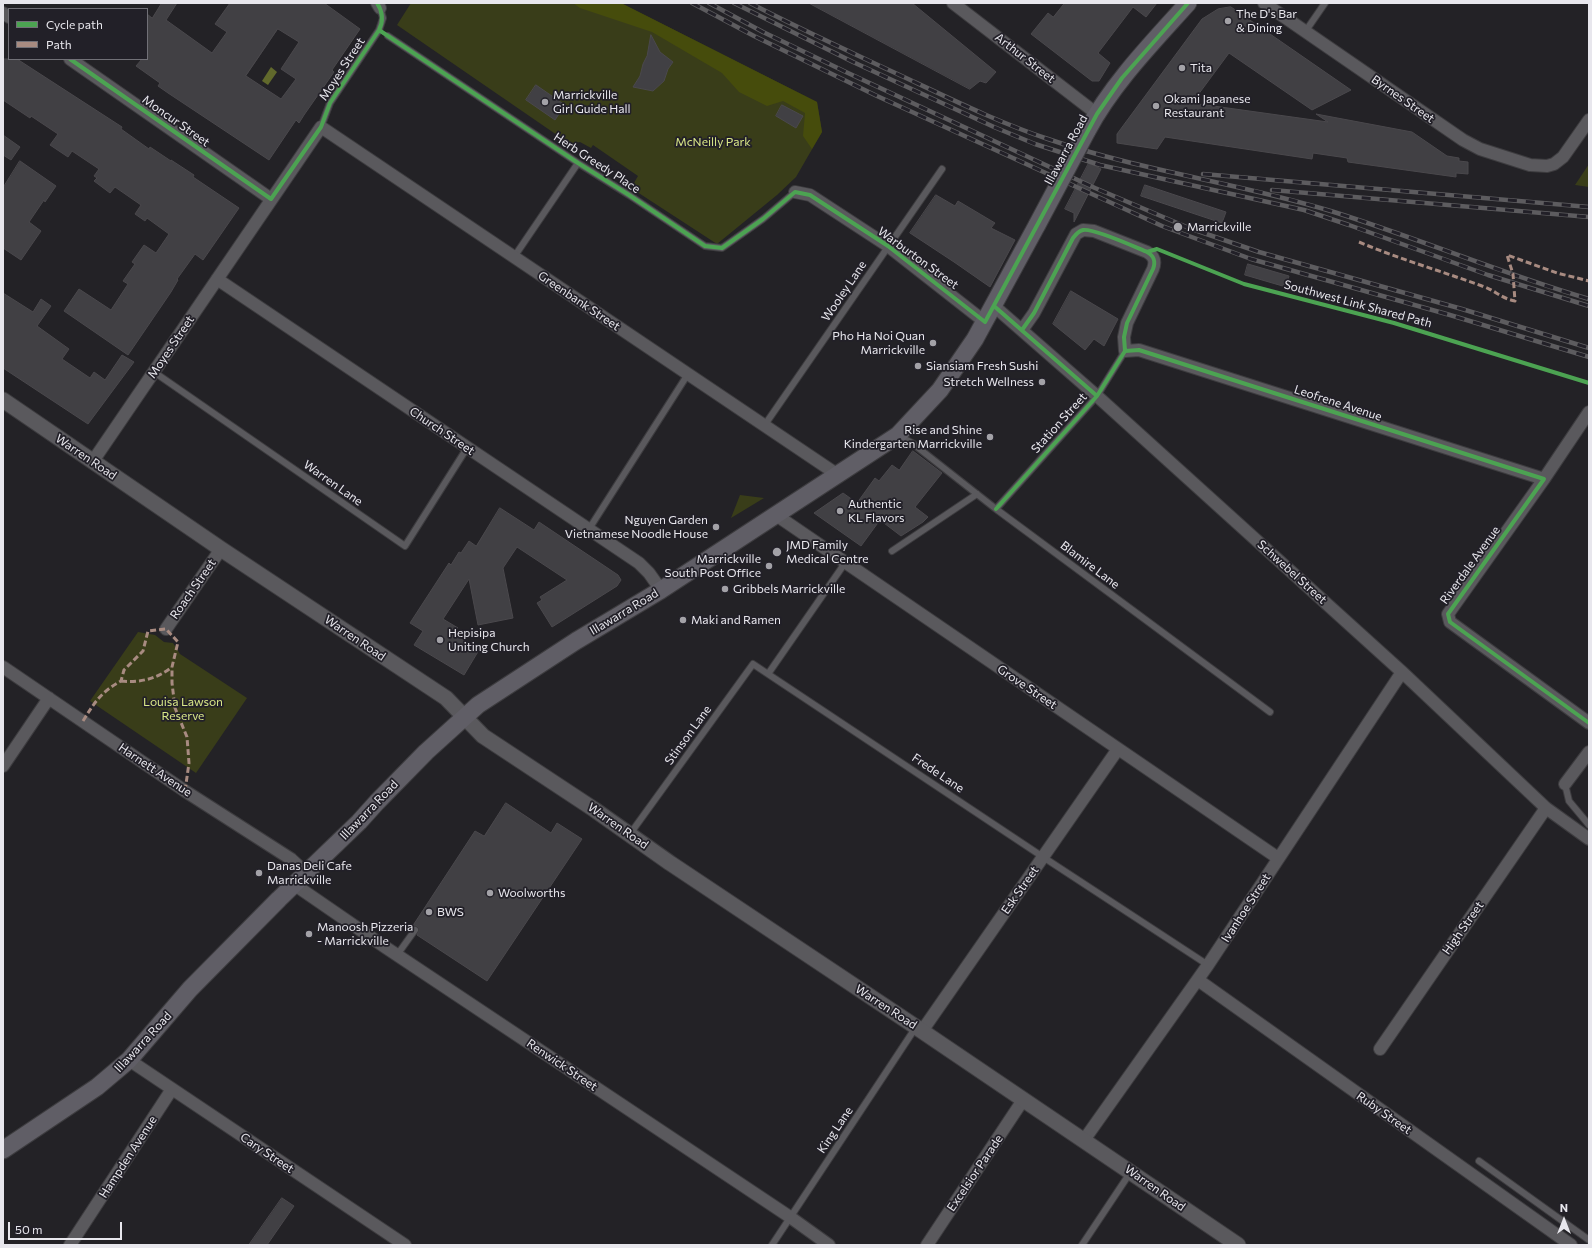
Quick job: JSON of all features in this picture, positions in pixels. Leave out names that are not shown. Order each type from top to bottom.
[{"type":"main road","name":"Illawarra Road","points":[[3,1150],[97,1086],[129,1060],[190,989],[359,822],[426,752],[482,702],[576,641],[661,590],[898,435],[940,390],[985,322],[1097,114],[1122,78],[1188,3]]},
{"type":"street","name":"Arthur Street","points":[[952,3],[1097,114]]},
{"type":"street","name":"Byrnes Street","points":[[1264,3],[1463,140],[1480,149],[1530,165],[1539,166],[1554,164],[1563,157],[1589,120]]},
{"type":"street","name":"Moncur Street","points":[[71,60],[272,199]]},
{"type":"street","name":"Moyes Street","points":[[93,461],[321,127]]},
{"type":"street","name":"Greenbank Street","points":[[321,127],[838,475]]},
{"type":"street","name":"Warburton Street","points":[[795,192],[810,195],[888,246],[985,322]]},
{"type":"street","points":[[1022,330],[1034,313],[1074,238],[1079,232],[1088,230],[1147,252],[1153,256],[1155,260],[1153,269],[1127,323],[1124,337],[1125,351]]},
{"type":"street","name":"Church Street","points":[[217,279],[639,563],[649,573],[661,590]]},
{"type":"street","name":"Schwebel Street","points":[[994,306],[1097,396],[1402,672],[1546,808],[1589,839]]},
{"type":"street","name":"Leofrene Avenue","points":[[1125,351],[1139,350],[1544,479]]},
{"type":"street","name":"Warren Road","points":[[3,400],[221,549],[446,698],[483,736],[1023,1100],[1131,1171],[1238,1245]]},
{"type":"street","name":"Riverdale Avenue","points":[[1589,412],[1544,479],[1448,614],[1450,622],[1589,723]]},
{"type":"street","name":"Grove Street","points":[[776,515],[1278,858]]},
{"type":"street","name":"Roach Street","points":[[166,629],[221,549]]},
{"type":"street","name":"Harnett Avenue","points":[[3,667],[185,791],[291,859],[301,879]]},
{"type":"street","name":"Ivanhoe Street","points":[[1084,1140],[1198,980],[1402,672]]},
{"type":"street","points":[[3,766],[49,698]]},
{"type":"street","name":"Esk Street","points":[[919,1029],[1043,857],[1118,749]]},
{"type":"street","points":[[1565,784],[1589,752]]},
{"type":"street","name":"High Street","points":[[1380,1049],[1546,808]]},
{"type":"street","name":"Renwick Street","points":[[301,879],[397,955],[790,1217],[829,1245]]},
{"type":"street","name":"Ruby Street","points":[[1198,980],[1567,1242]]},
{"type":"street","name":"Cary Street","points":[[129,1060],[405,1245]]},
{"type":"street","name":"Hampden Avenue","points":[[70,1245],[172,1089]]},
{"type":"street","name":"Excelsior Parade","points":[[927,1245],[1023,1100]]},
{"type":"lane","points":[[1305,32],[1325,3]]},
{"type":"lane","name":"Moyes Street","points":[[321,127],[330,103],[379,30],[383,18],[379,6]]},
{"type":"lane","name":"Herb Greedy Place","points":[[388,36],[705,246],[722,248],[763,219],[795,192]]},
{"type":"lane","name":"Herb Greedy Place","points":[[514,257],[578,163]]},
{"type":"lane","name":"Wooley Lane","points":[[764,426],[942,168]]},
{"type":"lane","name":"Station Street","points":[[996,509],[1097,396],[1125,351]]},
{"type":"lane","name":"Warren Lane","points":[[154,372],[405,546],[467,448]]},
{"type":"lane","points":[[588,529],[688,374]]},
{"type":"lane","name":"Blamire Lane","points":[[898,435],[1270,712]]},
{"type":"lane","points":[[892,551],[977,494]]},
{"type":"lane","points":[[768,674],[845,563]]},
{"type":"lane","name":"Stinson Lane","points":[[630,834],[753,664],[768,674]]},
{"type":"lane","name":"Frede Lane","points":[[768,674],[1208,965]]},
{"type":"lane","points":[[1565,784],[1568,801],[1589,825]]},
{"type":"lane","points":[[397,955],[414,930]]},
{"type":"lane","name":"King Lane","points":[[772,1245],[919,1029]]},
{"type":"lane","points":[[1479,1161],[1589,1240]]},
{"type":"lane","points":[[1082,1245],[1131,1171]]},
{"type":"lane","points":[[1567,1242],[1572,1227]]},
{"type":"green space","name":"McNeilly Park","points":[[411,3],[621,3],[817,102],[822,132],[796,177],[777,195],[717,244],[631,188],[638,176],[593,145],[591,148],[580,142],[570,144],[397,25]]},
{"type":"green space","points":[[1589,164],[1589,187],[1575,185]]},
{"type":"green space","points":[[740,495],[764,498],[731,518]]},
{"type":"green space","name":"Louisa Lawson Reserve","points":[[138,632],[155,635],[164,642],[173,643],[180,654],[247,698],[196,773],[90,701]]},
{"type":"shaded area","points":[[573,3],[621,3],[817,102],[822,132],[812,149],[803,136],[805,113],[783,101],[767,106],[739,92],[722,73],[652,32],[580,8]]},
{"type":"shaded area","points":[[271,67],[277,72],[268,85],[262,81]]},
{"type":"building","points":[[162,3],[177,3],[166,20],[212,53],[227,32],[215,24],[230,3],[324,3],[360,29],[332,70],[334,72],[299,123],[296,120],[269,160],[158,86],[160,83],[136,66],[141,60],[148,60],[148,15],[152,18]],"holes":[[[278,29],[299,42],[281,69],[296,79],[281,99],[246,76]]]},
{"type":"building","points":[[809,3],[912,3],[996,72],[986,83],[980,81],[970,89]]},
{"type":"building","points":[[1065,3],[1157,3],[1146,17],[1133,7],[1098,53],[1110,63],[1099,81],[1092,81],[1031,34],[1048,13],[1053,17]]},
{"type":"building","points":[[1231,7],[1351,90],[1312,110],[1229,53],[1192,103],[1328,122],[1316,114],[1412,132],[1447,156],[1459,158],[1459,161],[1468,162],[1468,174],[1456,173],[1456,177],[1348,162],[1347,158],[1313,153],[1312,159],[1165,137],[1157,149],[1117,143],[1117,134],[1202,19],[1218,9]]},
{"type":"building","points":[[651,35],[660,52],[673,62],[668,69],[664,81],[653,91],[633,87],[640,76],[647,56]]},
{"type":"building","points":[[3,59],[19,60],[122,127],[121,129],[149,149],[150,147],[194,175],[193,177],[239,208],[203,260],[195,254],[128,355],[64,311],[79,289],[111,310],[128,284],[123,281],[135,264],[132,262],[144,245],[156,253],[169,234],[147,218],[145,221],[135,214],[141,205],[115,187],[110,193],[94,181],[97,178],[94,176],[99,169],[72,151],[68,157],[50,145],[58,134],[3,100]]},
{"type":"building","name":"Marrickville Girl Guide Hall","points":[[536,85],[565,105],[555,120],[526,100]]},
{"type":"building","points":[[782,105],[803,116],[796,128],[776,116]]},
{"type":"building","points":[[3,135],[20,147],[11,160],[3,155]]},
{"type":"building","points":[[20,161],[56,186],[45,202],[44,200],[29,222],[41,231],[21,260],[3,248],[3,188]]},
{"type":"building","points":[[1089,163],[1101,169],[1074,222],[1074,213],[1065,209]]},
{"type":"building","points":[[1145,185],[1226,212],[1222,223],[1141,196]]},
{"type":"building","points":[[936,195],[955,206],[958,201],[995,223],[991,228],[1015,240],[990,287],[910,233]]},
{"type":"building","points":[[1248,264],[1289,276],[1286,287],[1245,275]]},
{"type":"building","points":[[1071,291],[1118,319],[1104,346],[1094,339],[1085,350],[1053,324]]},
{"type":"building","points":[[3,293],[33,312],[41,299],[51,306],[37,326],[69,349],[62,359],[90,378],[94,372],[105,380],[122,355],[134,362],[88,424],[3,368]]},
{"type":"building","points":[[913,451],[942,473],[915,507],[928,517],[923,522],[901,536],[880,520],[861,546],[814,513],[843,493],[857,503],[875,478],[879,481],[892,465],[899,470]]},
{"type":"building","points":[[500,508],[534,530],[539,522],[618,575],[621,580],[617,586],[552,627],[537,603],[542,600],[540,597],[567,580],[517,547],[503,568],[513,618],[478,625],[469,579],[443,619],[458,628],[447,630],[479,650],[464,675],[414,645],[423,631],[410,623],[449,563],[451,565],[459,552],[461,553],[469,541],[476,546]]},
{"type":"building","name":"Woolworths","points":[[506,803],[551,833],[557,823],[582,839],[487,981],[417,935],[419,930],[417,926],[412,927],[475,831],[484,836]]},
{"type":"building","points":[[282,1198],[294,1206],[267,1245],[249,1245]]},
{"type":"railway","points":[[692,3],[754,36],[877,96],[1162,226],[1251,259],[1450,315],[1589,357]]},
{"type":"railway","points":[[709,3],[763,32],[848,73],[1095,188],[1189,228],[1259,252],[1462,309],[1589,348]]},
{"type":"railway","points":[[734,3],[853,62],[994,127],[1035,144],[1100,165],[1304,210],[1488,275],[1589,306]]},
{"type":"railway","points":[[750,3],[820,38],[969,107],[1028,132],[1119,160],[1263,193],[1334,212],[1398,233],[1525,279],[1589,299]]},
{"type":"railway","points":[[1203,174],[1589,207]]},
{"type":"railway","points":[[1272,190],[1589,217]]},
{"type":"marked path","points":[[1359,242],[1487,288],[1505,298],[1515,301],[1513,274],[1507,255],[1557,273],[1589,281]]},
{"type":"marked path","points":[[83,721],[99,698],[108,689],[121,681],[124,670],[143,651],[148,631],[166,629],[178,642],[172,667],[172,683],[175,708],[187,737],[189,763],[185,791]]},
{"type":"marked path","points":[[121,681],[141,681],[160,675],[172,667]]},
{"type":"cycle path","points":[[71,60],[271,199],[321,127],[330,103],[379,30],[382,23],[382,16],[381,10],[377,3]]},
{"type":"cycle path","points":[[379,30],[705,246],[722,248],[763,219],[795,192],[810,195],[888,246],[985,322],[1097,114],[1122,78],[1188,3]]},
{"type":"cycle path","points":[[996,509],[1097,396],[1125,351],[1124,337],[1127,323],[1153,269],[1153,257],[1147,252],[1105,235],[1088,230],[1080,231],[1073,238],[1034,313],[1022,330]]},
{"type":"cycle path","name":"Southwest Link Shared Path","points":[[1147,252],[1157,249],[1244,284],[1394,323],[1589,383]]},
{"type":"cycle path","points":[[994,306],[1097,396]]},
{"type":"cycle path","points":[[1125,351],[1139,350],[1544,479],[1448,614],[1450,622],[1589,723]]},
{"type":"place","name":"The D's Bar & Dining","points":[[1228,21]]},
{"type":"place","name":"Tita","points":[[1182,68]]},
{"type":"place","name":"Marrickville Girl Guide Hall","points":[[545,102]]},
{"type":"place","name":"Okami Japanese Restaurant","points":[[1156,106]]},
{"type":"place","name":"Marrickville","points":[[1178,227]]},
{"type":"place","name":"Pho Ha Noi Quan Marrickville","points":[[933,343]]},
{"type":"place","name":"Siansiam Fresh Sushi","points":[[918,366]]},
{"type":"place","name":"Stretch Wellness","points":[[1042,382]]},
{"type":"place","name":"Rise and Shine Kindergarten Marrickville","points":[[990,437]]},
{"type":"place","name":"Authentic KL Flavors","points":[[840,511]]},
{"type":"place","name":"Nguyen Garden Vietnamese Noodle House","points":[[716,527]]},
{"type":"place","name":"JMD Family Medical Centre","points":[[777,552]]},
{"type":"place","name":"Marrickville South Post Office","points":[[769,566]]},
{"type":"place","name":"Gribbels Marrickville","points":[[725,589]]},
{"type":"place","name":"Maki and Ramen","points":[[683,620]]},
{"type":"place","name":"Hepisipa Uniting Church","points":[[440,640]]},
{"type":"place","name":"Danas Deli Cafe Marrickville","points":[[259,873]]},
{"type":"place","name":"Woolworths","points":[[490,893]]},
{"type":"place","name":"BWS","points":[[429,912]]},
{"type":"place","name":"Manoosh Pizzeria - Marrickville","points":[[309,934]]}]
